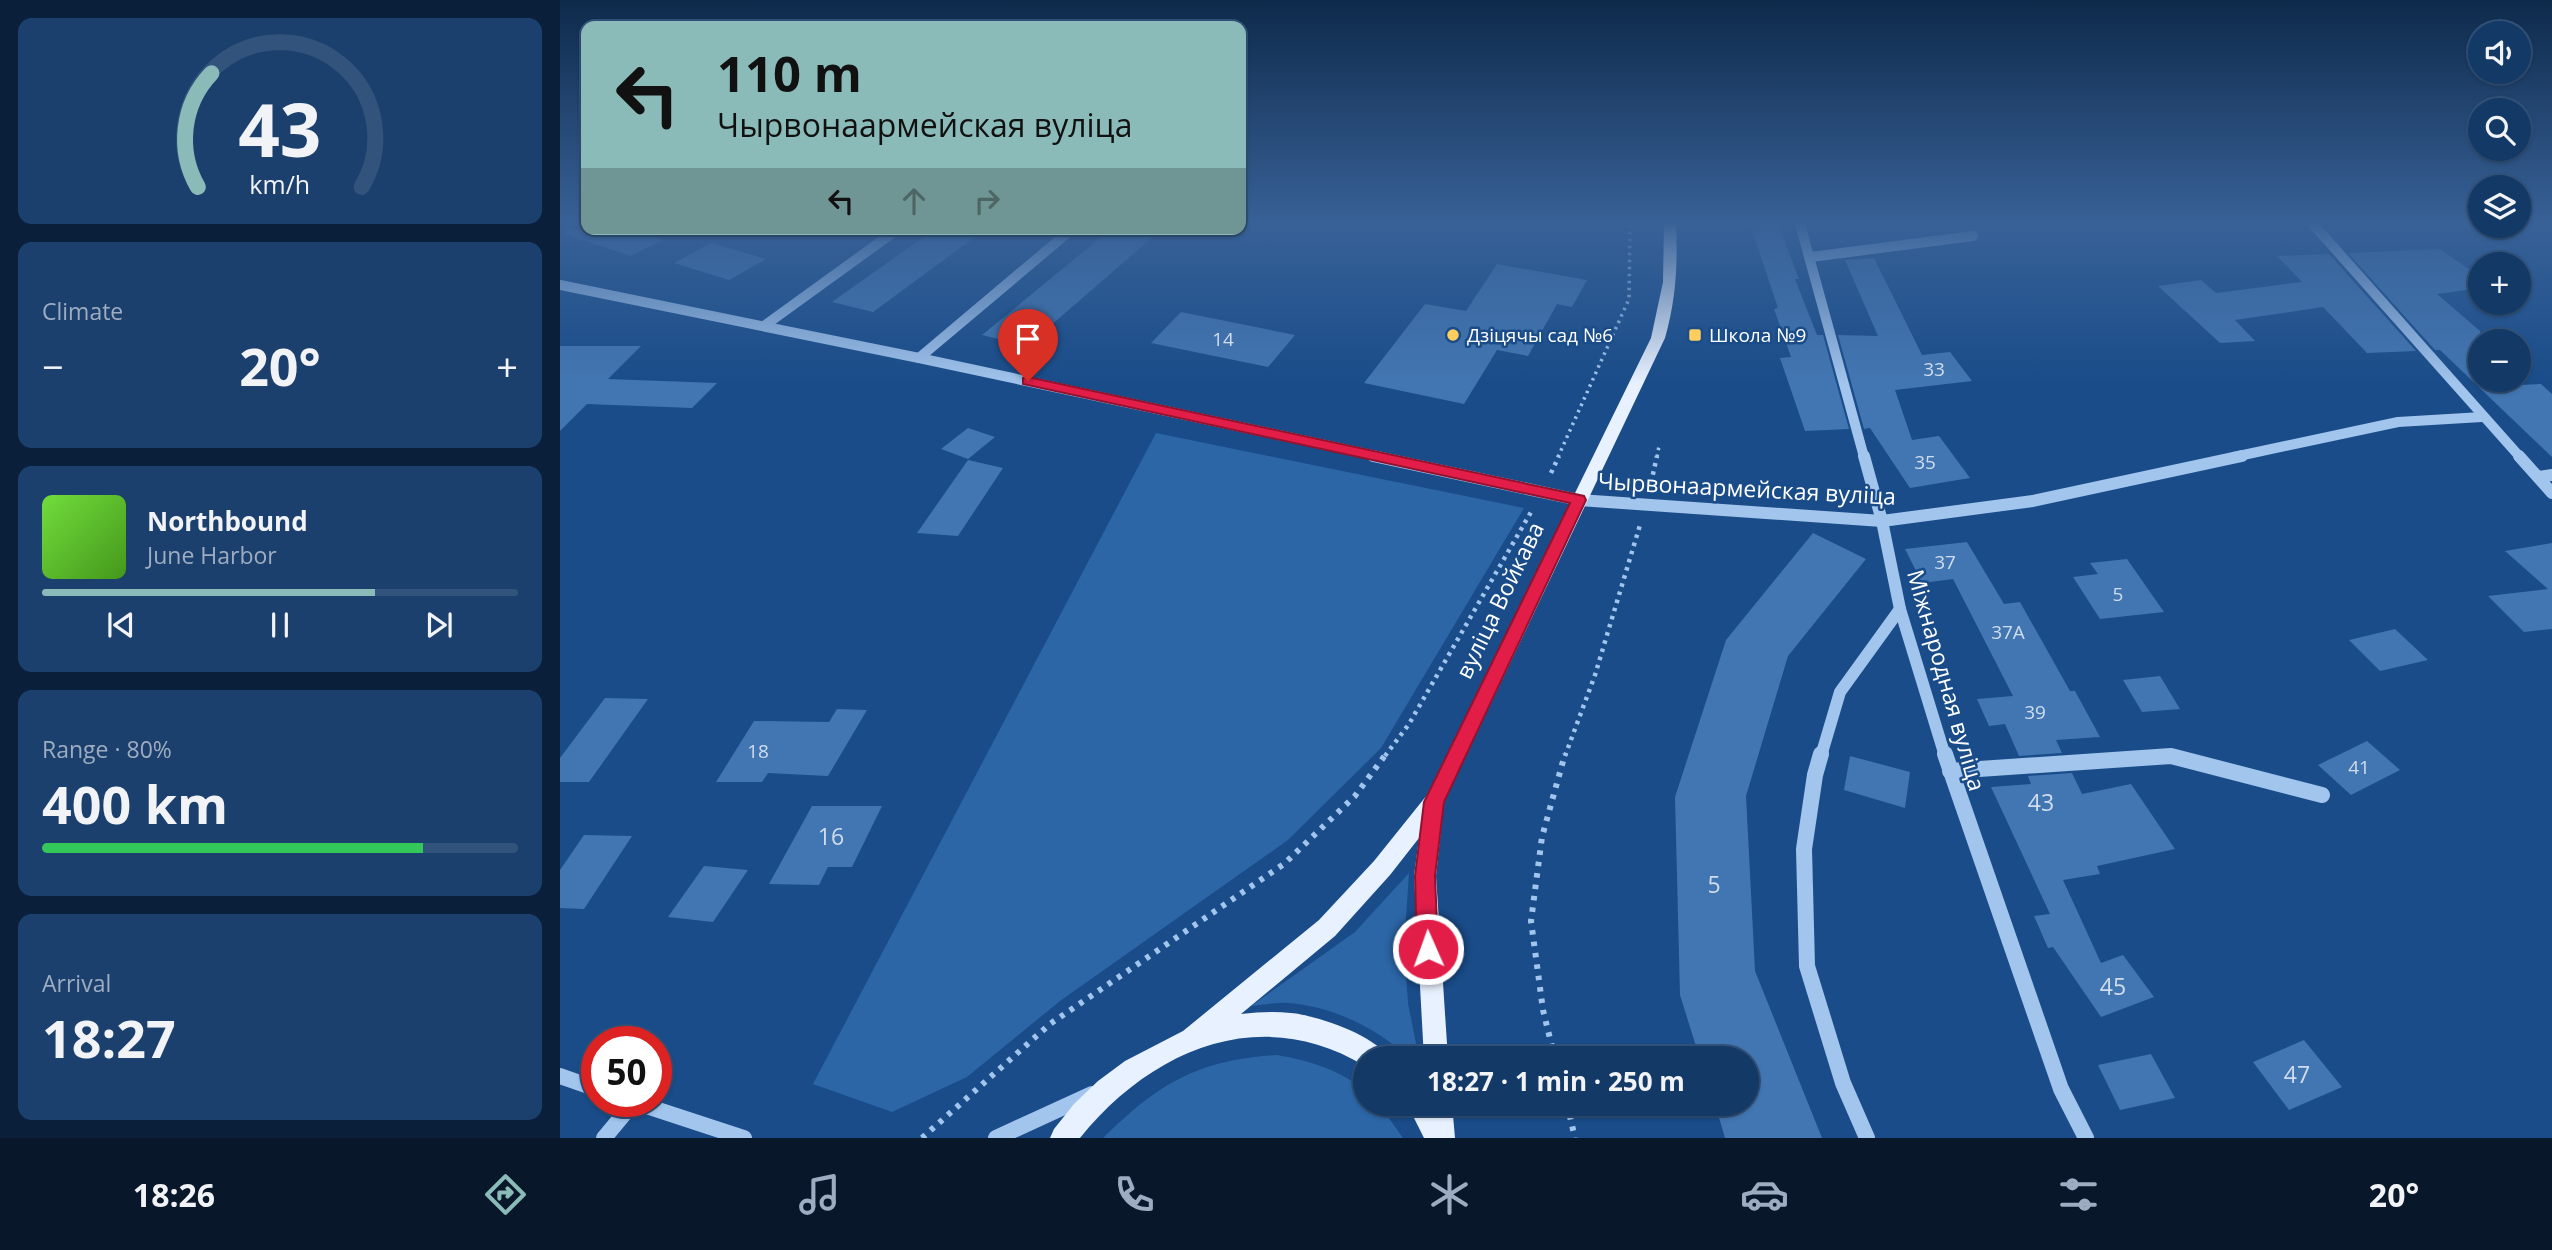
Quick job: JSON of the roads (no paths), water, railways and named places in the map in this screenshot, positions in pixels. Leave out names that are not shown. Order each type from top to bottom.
[{"type":"main road","name":"вуліца Войкава","points":[[1191,1040],[1326,928],[1382,868],[1434,802],[1662,325],[1670,277]]},
{"type":"main road","name":"вуліца Войкава","points":[[1434,802],[1425,876],[1435,1046]]},
{"type":"main road","name":"вуліца Войкава","points":[[1063,1138],[1115,1084],[1152,1059],[1191,1040],[1242,1026],[1292,1025],[1340,1038],[1354,1046]]},
{"type":"main road","points":[[1427,1116],[1440,1138]]},
{"type":"main road","points":[[1439,1116],[1440,1138]]},
{"type":"street","points":[[764,327],[832,277]]},
{"type":"street","points":[[919,358],[1015,277]]},
{"type":"street","name":"Міжнародная вуліца","points":[[1816,277],[1882,521],[1900,608],[1950,771],[2061,1088],[2086,1138]]},
{"type":"street","points":[[2360,277],[2552,493]]},
{"type":"street","name":"Чырвонаармейская вуліца","points":[[560,285],[919,358],[1579,500],[1646,505],[1882,521],[2033,501],[2398,422],[2482,417]]},
{"type":"street","points":[[2538,477],[2552,475]]},
{"type":"street","points":[[1867,1138],[1843,1083],[1807,967],[1804,849],[1815,775],[1840,692],[1900,608]]},
{"type":"street","points":[[1950,771],[2171,756],[2322,795]]},
{"type":"street","points":[[560,1076],[581,1083]]},
{"type":"street","points":[[996,1138],[1115,1084]]},
{"type":"street","points":[[672,1114],[744,1138]]},
{"type":"street","points":[[604,1138],[620,1117]]},
{"type":"place","name":"Дзіцячы сад №6","points":[[1453,335]]},
{"type":"place","name":"Школа №9","points":[[1695,335]]}]
